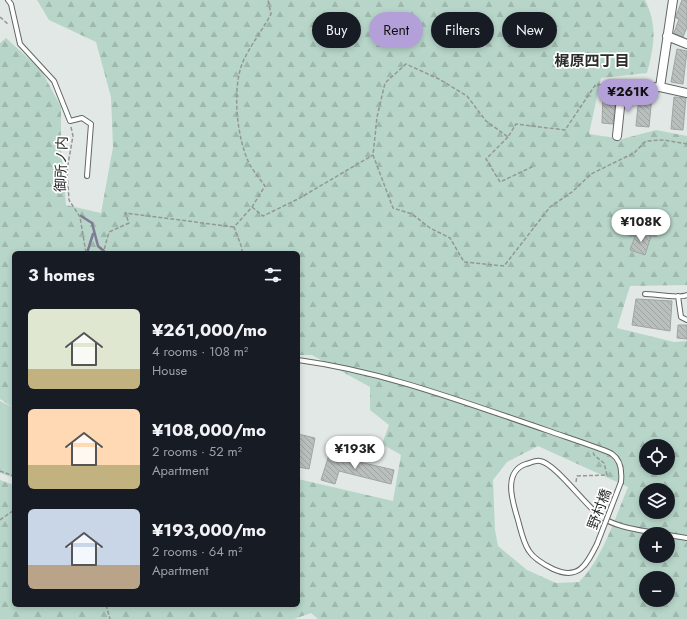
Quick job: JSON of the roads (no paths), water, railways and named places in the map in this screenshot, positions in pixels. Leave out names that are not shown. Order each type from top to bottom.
[{"type":"street","points":[[660,88],[673,0]]},
{"type":"street","points":[[667,36],[687,44]]},
{"type":"street","points":[[609,86],[622,88],[660,88],[687,93]]},
{"type":"street","points":[[617,136],[622,88]]},
{"type":"lane","points":[[8,0],[11,4],[20,44],[54,81],[70,121],[82,118],[91,124],[87,176]]},
{"type":"lane","points":[[645,294],[683,297],[687,295]]},
{"type":"lane","points":[[678,296],[681,317],[687,320]]},
{"type":"lane","name":"野村橋","points":[[300,360],[367,372],[428,389],[593,446],[612,454],[618,460],[622,473],[621,482],[607,519],[597,544],[589,562],[577,572],[563,574],[546,566],[530,553],[523,540],[510,494],[514,474],[520,466],[540,461],[551,466],[574,492],[601,517],[607,519],[619,524],[639,529]]},
{"type":"lane","points":[[675,537],[687,538]]},
{"type":"waterway","points":[[81,216],[92,223],[98,246],[104,251]]},
{"type":"waterway","points":[[88,251],[93,234]]},
{"type":"district","name":"梶原四丁目","points":[[592,61]]}]
